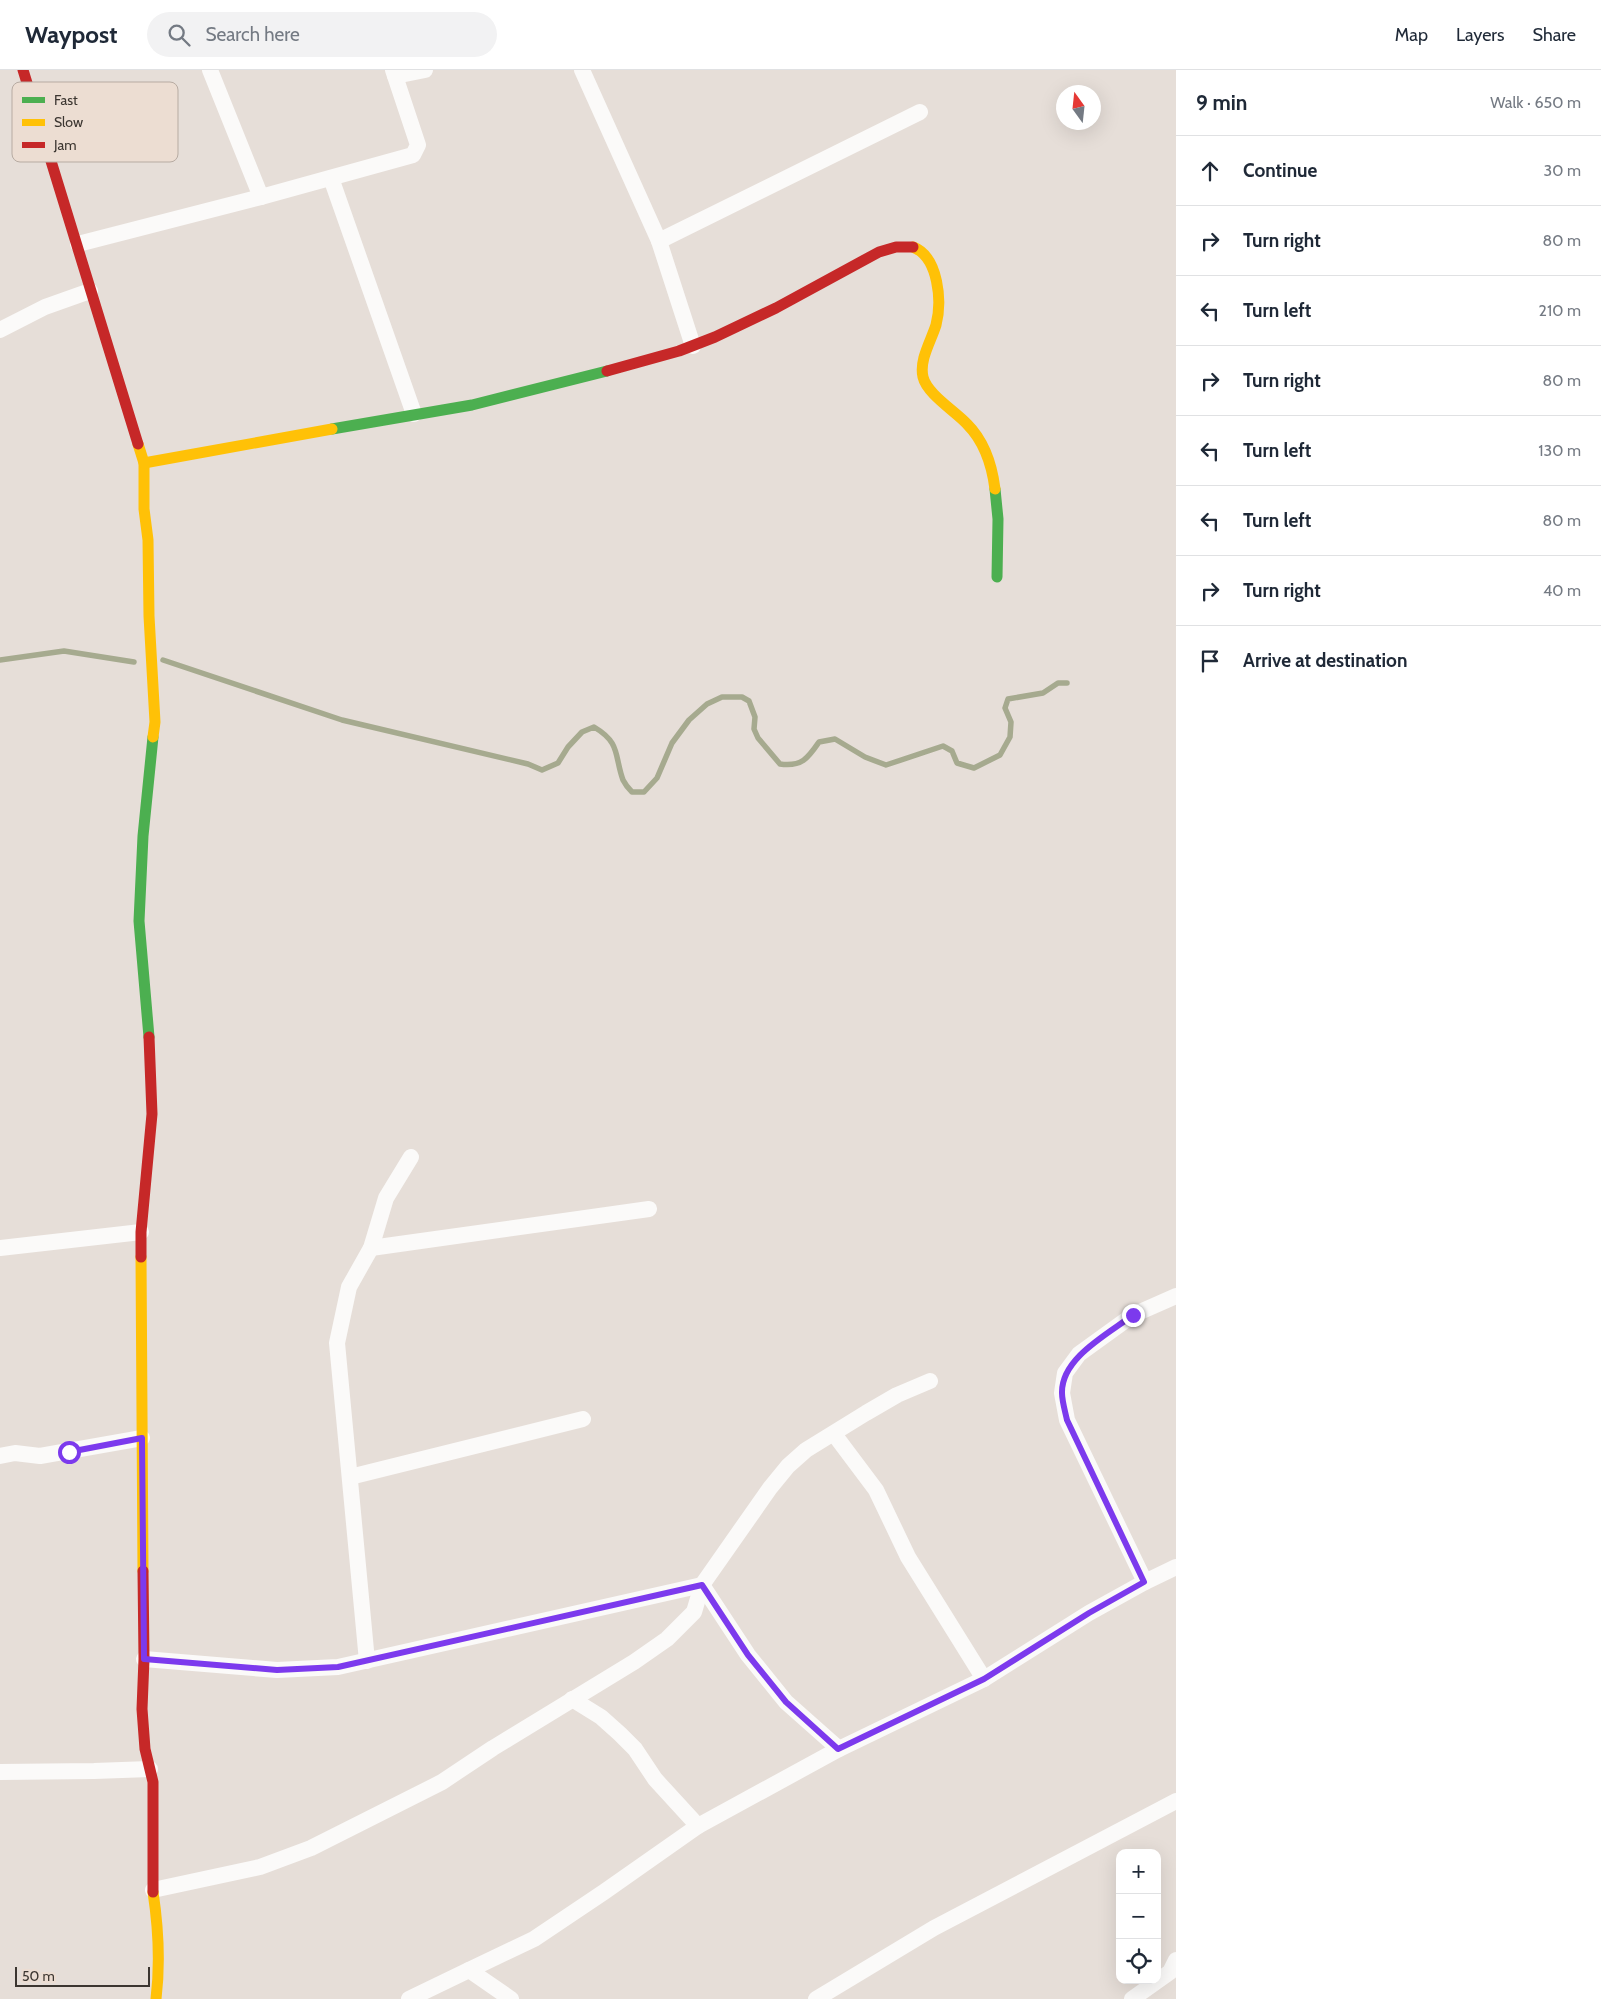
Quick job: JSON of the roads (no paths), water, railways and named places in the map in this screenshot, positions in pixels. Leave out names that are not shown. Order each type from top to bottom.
[{"type":"street","points":[[23,70],[27,82]]},
{"type":"street","points":[[210,70],[262,197]]},
{"type":"street","points":[[78,244],[262,197],[412,155],[418,145],[394,73],[425,70]]},
{"type":"street","points":[[582,70],[659,241],[693,346]]},
{"type":"street","points":[[659,241],[920,112]]},
{"type":"street","points":[[52,162],[144,463],[144,509],[148,540],[154,722],[143,836],[139,921],[152,1114],[141,1232],[144,1659],[142,1709],[145,1748],[153,1782],[153,1890],[156,1910],[158,1984],[156,1999]]},
{"type":"street","points":[[331,178],[414,414]]},
{"type":"street","points":[[144,463],[414,414],[453,410],[648,360],[693,346],[792,299],[887,249],[913,246],[920,250],[928,259],[934,270],[937,292],[936,323],[922,371],[924,379],[946,405],[973,429],[994,474],[997,494],[996,577]]},
{"type":"street","points":[[0,330],[45,307],[90,291]]},
{"type":"street","points":[[367,1661],[337,1343],[350,1287],[371,1248],[386,1198],[411,1156]]},
{"type":"street","points":[[371,1248],[649,1209]]},
{"type":"street","points":[[0,1248],[141,1232]]},
{"type":"street","points":[[1144,1582],[1067,1420],[1062,1393],[1065,1374],[1079,1354],[1133,1315],[1176,1296]]},
{"type":"street","points":[[153,1890],[260,1867],[311,1848],[442,1782],[493,1748],[634,1662],[667,1639],[694,1612],[702,1585],[770,1488],[788,1466],[806,1450],[866,1413],[897,1395],[930,1381]]},
{"type":"street","points":[[350,1477],[583,1419]]},
{"type":"street","points":[[834,1434],[876,1490],[908,1557],[984,1679]]},
{"type":"street","points":[[0,1456],[15,1453],[40,1456],[142,1438]]},
{"type":"street","points":[[409,1999],[534,1939],[698,1826],[838,1749],[984,1679],[1089,1613],[1144,1582],[1176,1567]]},
{"type":"street","points":[[144,1659],[277,1670],[338,1667],[702,1585]]},
{"type":"street","points":[[702,1585],[748,1655],[786,1702],[838,1749]]},
{"type":"street","points":[[572,1699],[601,1718],[635,1749],[655,1779],[698,1826]]},
{"type":"street","points":[[0,1772],[94,1772],[150,1769]]},
{"type":"street","points":[[816,1999],[934,1928],[1176,1800]]},
{"type":"street","points":[[469,1970],[510,1999]]},
{"type":"street","points":[[1132,1999],[1174,1971]]},
{"type":"waterway","points":[[0,660],[64,651],[134,662]]},
{"type":"waterway","points":[[163,660],[342,720],[528,764],[542,770],[558,763],[568,747],[582,732],[594,727],[603,733],[613,744],[623,780],[632,792],[644,792],[657,778],[672,743],[689,720],[707,704],[722,697],[742,697],[749,701],[755,717],[754,729],[758,738],[780,764],[799,763],[808,757],[819,742],[835,739],[865,757],[886,765],[943,746],[952,751],[957,763],[974,768],[1000,755],[1010,737],[1011,722],[1005,708],[1008,699],[1043,693],[1058,683],[1067,683]]}]
